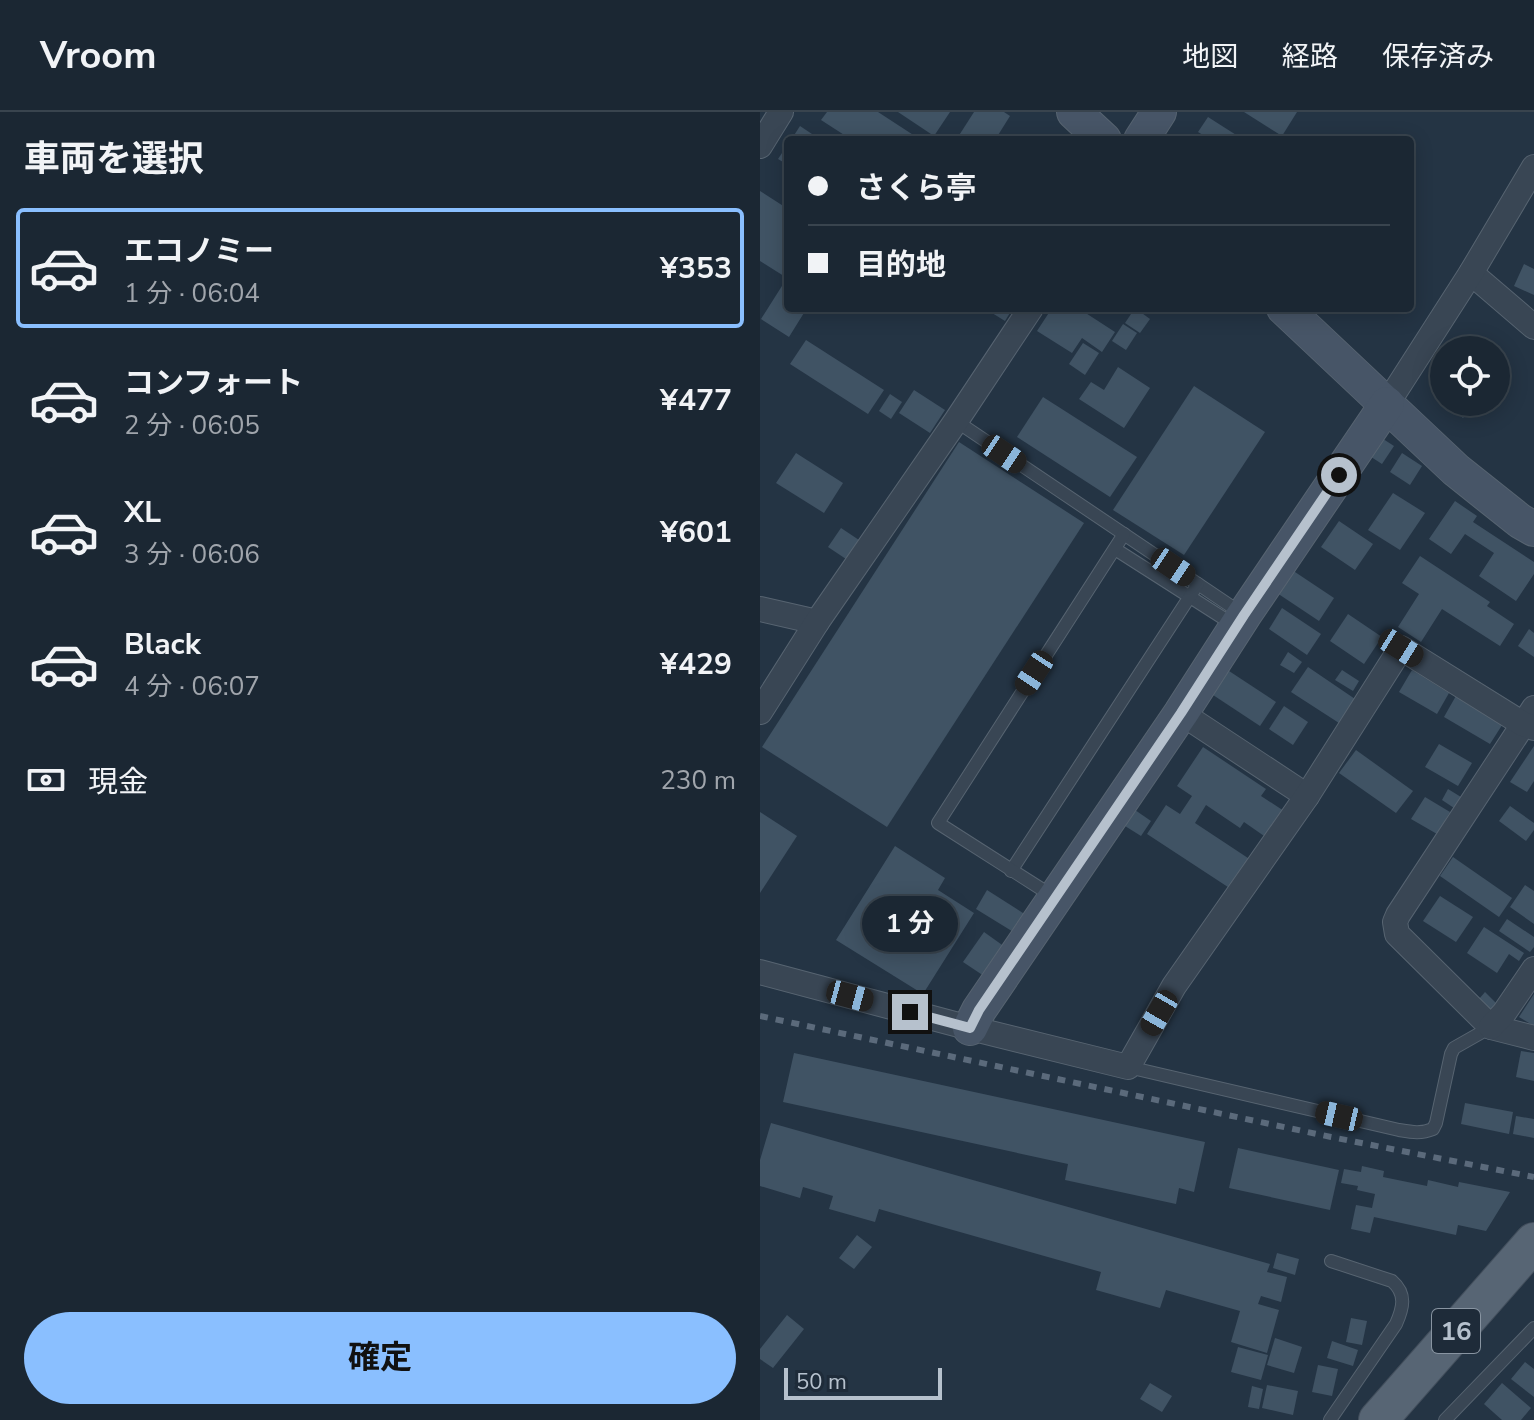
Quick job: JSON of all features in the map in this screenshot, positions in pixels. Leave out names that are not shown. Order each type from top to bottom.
[{"type":"main road","name":"16","points":[[1378,1420],[1534,1242]]},
{"type":"street","points":[[760,146],[781,112]]},
{"type":"street","points":[[1074,112],[1100,136]]},
{"type":"street","points":[[1144,136],[1159,112]]},
{"type":"street","points":[[970,1028],[1054,897],[1387,404],[1534,167]]},
{"type":"street","points":[[1471,273],[1534,327]]},
{"type":"street","points":[[760,712],[817,622],[1028,312]]},
{"type":"street","points":[[1288,312],[1456,470],[1534,529]]},
{"type":"street","points":[[760,609],[817,622]]},
{"type":"street","points":[[760,972],[1128,1067],[1174,986],[1307,796],[1401,648],[1530,720],[1395,922],[1397,934],[1479,1017],[1491,1027],[1534,1038]]},
{"type":"street","points":[[1181,713],[1307,796]]},
{"type":"street","points":[[1491,1027],[1534,969]]},
{"type":"lane","points":[[956,421],[1198,584],[1240,621]]},
{"type":"lane","points":[[1054,897],[938,823],[1124,534]]},
{"type":"lane","points":[[1115,549],[1189,598],[1240,621]]},
{"type":"lane","points":[[1011,871],[1198,584]]},
{"type":"lane","points":[[1128,1067],[1399,1130],[1426,1132],[1433,1129],[1436,1123],[1454,1048],[1491,1027]]},
{"type":"lane","points":[[1330,1420],[1396,1324],[1403,1308],[1399,1287],[1392,1281],[1331,1261]]},
{"type":"lane","points":[[1445,1420],[1534,1328]]},
{"type":"building","points":[[827,112],[878,112],[915,136],[846,136],[821,120]]},
{"type":"building","points":[[898,112],[950,112],[934,136]]},
{"type":"building","points":[[974,112],[1004,112],[1010,116],[998,136],[959,136]]},
{"type":"building","points":[[1244,112],[1297,112],[1282,136]]},
{"type":"building","points":[[1208,117],[1238,136],[1204,136],[1198,132]]},
{"type":"building","points":[[800,126],[815,136],[794,136]]},
{"type":"building","points":[[760,191],[784,206],[784,276],[760,261]]},
{"type":"building","points":[[1524,264],[1534,269],[1534,295],[1514,286]]},
{"type":"building","points":[[784,283],[784,312],[805,312],[789,337],[761,319]]},
{"type":"building","points":[[990,312],[1011,312],[1005,321]]},
{"type":"building","points":[[1049,312],[1084,312],[1115,332],[1102,352],[1082,338],[1072,353],[1037,331]]},
{"type":"building","points":[[1132,312],[1140,312],[1150,319],[1140,333],[1125,323]]},
{"type":"building","points":[[1123,324],[1137,333],[1126,350],[1112,341]]},
{"type":"building","points":[[806,340],[884,390],[868,414],[790,364]]},
{"type":"building","points":[[1083,343],[1099,353],[1085,375],[1069,364]]},
{"type":"building","points":[[1118,367],[1150,388],[1124,428],[1079,399],[1091,382],[1104,390]]},
{"type":"building","points":[[1194,386],[1265,432],[1184,555],[1113,510]]},
{"type":"building","points":[[914,390],[945,410],[930,433],[899,413]]},
{"type":"building","points":[[890,394],[902,402],[891,419],[879,411]]},
{"type":"building","points":[[1043,397],[1137,457],[1110,497],[1017,437]]},
{"type":"building","points":[[1377,435],[1394,446],[1382,464],[1365,453]]},
{"type":"building","points":[[959,442],[1084,523],[887,827],[762,747]]},
{"type":"building","points":[[796,453],[843,483],[824,513],[776,483]]},
{"type":"building","points":[[1402,453],[1422,466],[1410,485],[1390,472]]},
{"type":"building","points":[[1393,493],[1425,513],[1400,550],[1368,530]]},
{"type":"building","points":[[1455,501],[1477,516],[1473,522],[1534,562],[1534,574],[1516,601],[1479,576],[1494,553],[1465,534],[1451,554],[1429,539]]},
{"type":"building","points":[[1339,521],[1373,544],[1355,570],[1321,547]]},
{"type":"building","points":[[841,528],[862,542],[849,561],[828,547]]},
{"type":"building","points":[[1420,556],[1490,602],[1487,606],[1514,624],[1500,646],[1442,609],[1421,642],[1398,627],[1419,594],[1402,583]]},
{"type":"building","points":[[1292,570],[1334,598],[1319,621],[1277,593]]},
{"type":"building","points":[[1282,608],[1321,634],[1307,655],[1269,629]]},
{"type":"building","points":[[1348,614],[1382,637],[1364,664],[1330,641]]},
{"type":"building","points":[[1529,629],[1534,633],[1534,657],[1518,646]]},
{"type":"building","points":[[1288,652],[1302,662],[1294,673],[1280,665]]},
{"type":"building","points":[[1308,667],[1355,699],[1339,723],[1291,692]]},
{"type":"building","points":[[1226,669],[1276,702],[1260,726],[1210,693]]},
{"type":"building","points":[[1342,670],[1359,681],[1353,691],[1335,680]]},
{"type":"building","points":[[1412,670],[1449,693],[1437,714],[1399,692]]},
{"type":"building","points":[[1457,694],[1504,722],[1490,744],[1444,717]]},
{"type":"building","points":[[1284,706],[1308,722],[1293,745],[1269,729]]},
{"type":"building","points":[[1439,744],[1472,763],[1458,786],[1425,767]]},
{"type":"building","points":[[1534,746],[1534,781],[1527,792],[1510,782]]},
{"type":"building","points":[[1203,747],[1266,789],[1261,796],[1284,811],[1267,838],[1244,822],[1240,828],[1206,805],[1195,823],[1254,862],[1234,891],[1147,834],[1166,805],[1180,814],[1192,796],[1177,786]]},
{"type":"building","points":[[1356,750],[1413,791],[1396,813],[1339,773]]},
{"type":"building","points":[[1448,789],[1461,797],[1454,808],[1442,800]]},
{"type":"building","points":[[1425,797],[1450,812],[1437,834],[1411,819]]},
{"type":"building","points":[[1510,806],[1534,823],[1534,830],[1526,841],[1499,821]]},
{"type":"building","points":[[1135,810],[1151,821],[1141,836],[1125,826]]},
{"type":"building","points":[[760,812],[797,836],[760,893]]},
{"type":"building","points":[[895,846],[945,878],[938,890],[974,913],[923,994],[836,940]]},
{"type":"building","points":[[1453,857],[1512,898],[1499,917],[1440,876]]},
{"type":"building","points":[[1525,885],[1534,891],[1534,924],[1510,907]]},
{"type":"building","points":[[987,890],[1026,915],[1015,933],[976,909]]},
{"type":"building","points":[[1440,896],[1473,917],[1456,942],[1423,921]]},
{"type":"building","points":[[1507,919],[1534,937],[1534,947],[1530,952],[1499,931]]},
{"type":"building","points":[[1484,927],[1524,953],[1519,961],[1509,954],[1497,973],[1467,953]]},
{"type":"building","points":[[984,932],[1005,947],[984,976],[963,962]]},
{"type":"building","points":[[1485,992],[1497,1004],[1491,1010],[1479,999]]},
{"type":"building","points":[[1534,994],[1534,1026],[1519,1017]]},
{"type":"building","points":[[1521,1051],[1534,1053],[1534,1081],[1516,1077]]},
{"type":"building","points":[[794,1053],[1205,1142],[1194,1192],[1179,1188],[1176,1204],[1065,1180],[1068,1164],[783,1102]]},
{"type":"building","points":[[1465,1103],[1513,1112],[1509,1134],[1461,1124]]},
{"type":"building","points":[[1516,1116],[1534,1119],[1534,1138],[1513,1134]]},
{"type":"building","points":[[771,1123],[1270,1264],[1267,1272],[1287,1277],[1281,1302],[1261,1296],[1258,1304],[1279,1310],[1267,1353],[1231,1342],[1240,1311],[1166,1290],[1160,1308],[1096,1290],[1101,1272],[879,1209],[875,1222],[829,1209],[833,1196],[803,1187],[800,1198],[760,1186],[760,1160]]},
{"type":"building","points":[[1238,1148],[1339,1170],[1330,1210],[1229,1188]]},
{"type":"building","points":[[1362,1166],[1384,1171],[1383,1177],[1427,1186],[1428,1180],[1458,1187],[1459,1182],[1510,1192],[1486,1231],[1458,1225],[1456,1235],[1374,1217],[1370,1233],[1351,1229],[1356,1205],[1372,1208],[1375,1194],[1341,1183],[1344,1169],[1361,1172]]},
{"type":"building","points":[[857,1235],[872,1247],[854,1269],[839,1258]]},
{"type":"building","points":[[1277,1253],[1299,1259],[1295,1275],[1273,1268]]},
{"type":"building","points":[[787,1315],[804,1329],[773,1368],[760,1359],[760,1349]]},
{"type":"building","points":[[1351,1318],[1367,1321],[1362,1345],[1346,1342]]},
{"type":"building","points":[[1275,1338],[1302,1347],[1294,1373],[1267,1365]]},
{"type":"building","points":[[1332,1341],[1358,1350],[1353,1366],[1327,1358]]},
{"type":"building","points":[[1238,1347],[1268,1355],[1261,1380],[1231,1372]]},
{"type":"building","points":[[1525,1362],[1534,1369],[1534,1397],[1511,1379]]},
{"type":"building","points":[[1318,1365],[1338,1369],[1332,1396],[1312,1392]]},
{"type":"building","points":[[1150,1383],[1172,1396],[1162,1412],[1140,1399]]},
{"type":"building","points":[[1502,1383],[1531,1408],[1521,1420],[1502,1420],[1484,1404]]},
{"type":"building","points":[[1267,1385],[1298,1391],[1293,1415],[1262,1408]]},
{"type":"building","points":[[1252,1386],[1263,1389],[1259,1409],[1248,1407]]},
{"type":"railway","points":[[760,1016],[1534,1177]]},
{"type":"route","points":[[910,1012],[970,1028],[1054,897],[1339,475]]}]
